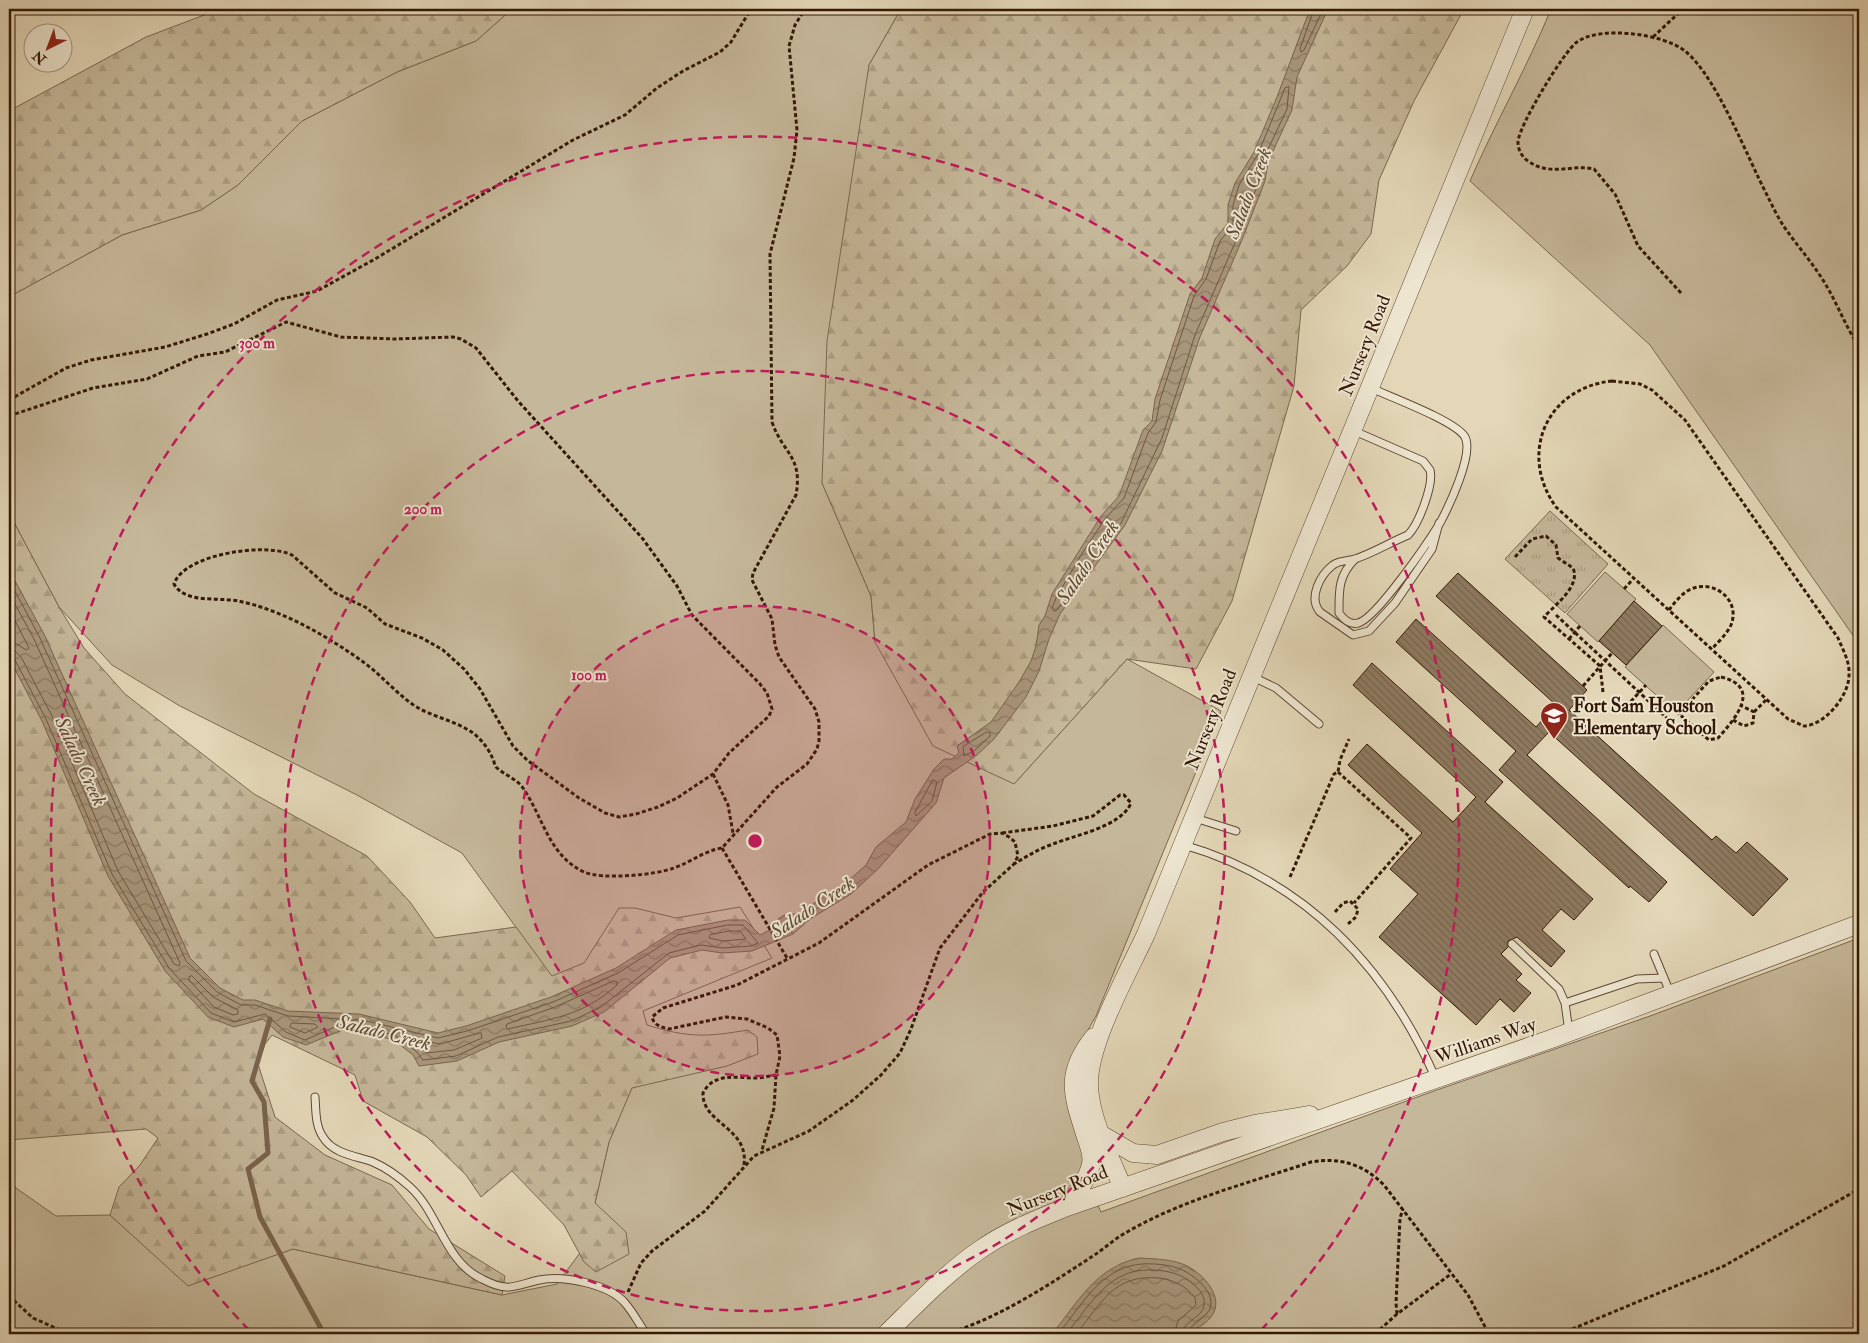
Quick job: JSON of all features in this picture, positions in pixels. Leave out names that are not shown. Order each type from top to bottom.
[{"type":"street","name":"Nursery Road","points":[[886,1334],[955,1269],[980,1250],[1023,1225],[1067,1207],[1123,1188],[1093,1110],[1089,1087],[1093,1057],[1105,1024],[1146,934],[1250,676],[1525,9]]},
{"type":"street","name":"Williams Way","points":[[1123,1188],[1569,1032],[1859,924]]},
{"type":"street","points":[[1067,1207],[1084,1181],[1091,1159],[1075,1097],[1075,1068],[1086,1047],[1105,1024]]},
{"type":"street","points":[[1102,1135],[1133,1153],[1157,1155],[1223,1132],[1255,1124],[1300,1116],[1338,1114]]},
{"type":"lane","points":[[1352,430],[1423,461],[1428,465],[1432,475],[1414,529],[1408,535],[1355,559],[1335,564],[1329,569],[1315,593],[1314,601],[1320,612],[1348,632],[1359,635],[1369,631],[1395,603],[1432,549],[1440,523],[1468,454],[1466,439],[1455,426],[1369,387]]},
{"type":"lane","points":[[1355,559],[1342,575],[1339,586],[1339,614],[1348,622],[1353,623],[1364,621],[1390,595],[1440,523]]},
{"type":"lane","points":[[1250,676],[1276,688],[1319,724]]},
{"type":"lane","points":[[1192,818],[1236,832]]},
{"type":"lane","points":[[1182,844],[1206,851],[1279,886],[1348,942],[1396,1002],[1410,1023],[1436,1079]]},
{"type":"lane","points":[[1512,944],[1551,979],[1559,989],[1565,1003],[1569,1032]]},
{"type":"lane","points":[[1654,954],[1671,995]]},
{"type":"lane","points":[[1565,1003],[1637,979],[1664,978]]},
{"type":"lane","points":[[315,1097],[318,1124],[323,1138],[335,1148],[392,1172],[412,1189],[447,1246],[479,1278],[504,1288],[516,1288],[540,1280],[560,1279],[585,1282],[609,1291],[624,1302],[646,1334]]},
{"type":"path","points":[[9,400],[66,368],[91,360],[165,347],[234,324],[277,300],[317,291],[375,259],[573,140],[625,116],[664,84],[720,52],[732,42],[752,9]]},
{"type":"path","points":[[9,416],[93,388],[147,379],[198,356],[226,352],[286,322],[341,337],[462,339],[476,348],[518,402],[617,508],[643,539],[677,586],[692,614],[767,692],[772,709],[769,716],[729,753],[713,774],[677,798],[658,807],[619,817],[605,813],[579,798],[527,760],[506,734],[480,690],[464,669],[443,650],[422,638],[385,624],[367,608],[335,593],[292,555],[284,551],[270,549],[234,552],[193,566],[176,577],[174,584],[183,593],[257,605],[313,632],[364,663],[417,707],[472,732],[489,752],[495,766],[512,777],[522,788],[548,838],[558,852],[565,860],[584,873],[602,876],[651,873],[673,868],[709,850],[722,848],[778,787],[808,764],[817,749],[820,732],[815,709],[779,657],[774,645],[772,619],[752,580],[753,573],[796,495],[799,480],[796,463],[776,435],[772,422],[770,254],[791,173],[797,130],[789,46],[796,25],[805,9]]},
{"type":"path","points":[[1653,37],[1683,9]]},
{"type":"path","points":[[1682,293],[1638,246],[1614,194],[1601,175],[1588,168],[1558,170],[1535,165],[1523,156],[1518,142],[1528,115],[1575,42],[1595,35],[1653,37],[1684,50],[1704,72],[1783,224],[1820,274],[1859,347]]},
{"type":"path","points":[[1854,338],[1859,139]]},
{"type":"path","points":[[1612,381],[1640,384],[1652,390],[1672,406],[1685,420],[1838,638],[1850,674],[1848,683],[1830,715],[1821,722],[1804,726],[1788,719],[1634,578],[1556,507],[1549,496],[1540,470],[1538,457],[1541,438],[1553,412],[1572,394],[1598,382],[1612,381]]},
{"type":"path","points":[[1516,557],[1532,539],[1546,536],[1556,546],[1558,558],[1573,568],[1575,577],[1572,586],[1544,617],[1600,666],[1603,692]]},
{"type":"path","points":[[1624,589],[1634,578]]},
{"type":"path","points":[[1669,610],[1684,592],[1696,587],[1714,587],[1725,594],[1732,608],[1732,624],[1712,649]]},
{"type":"path","points":[[1556,615],[1669,720]]},
{"type":"path","points":[[1569,639],[1580,626]]},
{"type":"path","points":[[1583,686],[1612,653]]},
{"type":"path","points":[[1716,678],[1731,680],[1739,686],[1743,695],[1742,706],[1718,738],[1710,740],[1680,714],[1709,681],[1716,678]]},
{"type":"path","points":[[1622,711],[1646,685]]},
{"type":"path","points":[[1754,712],[1767,699]]},
{"type":"path","points":[[1742,706],[1754,712]]},
{"type":"path","points":[[1733,720],[1747,726],[1755,720],[1754,712]]},
{"type":"path","points":[[1290,877],[1334,774],[1338,772],[1340,760],[1349,739]]},
{"type":"path","points":[[1338,772],[1411,838],[1354,903]]},
{"type":"path","points":[[713,774],[728,805],[733,834]]},
{"type":"path","points":[[624,1302],[641,1264],[652,1251],[705,1211],[744,1165],[762,1150],[809,1131],[853,1100],[881,1075],[900,1053],[911,1029],[940,948],[983,892],[1014,864],[1029,854],[1111,822],[1129,809],[1131,804],[1124,795],[1120,795],[1093,816],[1052,826],[990,834],[928,865],[819,943],[737,985],[664,1008],[652,1017],[659,1027],[669,1028],[726,1017],[748,1019],[768,1028],[777,1036],[780,1056],[776,1075],[774,1108],[762,1150]]},
{"type":"path","points":[[1002,833],[1015,842],[1019,851],[1014,864]]},
{"type":"path","points":[[722,848],[787,958]]},
{"type":"path","points":[[1335,912],[1343,903],[1350,901],[1354,903],[1358,909],[1357,913],[1348,924]]},
{"type":"path","points":[[744,1165],[743,1148],[738,1138],[705,1107],[703,1093],[714,1081],[722,1078],[759,1078],[776,1075]]},
{"type":"path","points":[[946,1334],[1001,1310],[1039,1290],[1125,1233],[1151,1219],[1197,1200],[1311,1162],[1339,1160],[1356,1164],[1371,1172],[1403,1209],[1468,1295],[1489,1334]]},
{"type":"path","points":[[1560,1334],[1724,1266],[1859,1189]]},
{"type":"path","points":[[1397,1314],[1400,1218],[1403,1209]]},
{"type":"path","points":[[1375,1334],[1397,1314],[1451,1274]]},
{"type":"path","points":[[9,1296],[33,1318],[69,1334]]},
{"type":"green space","points":[[220,9],[512,9],[476,41],[397,72],[302,121],[238,185],[201,210],[122,235],[9,297],[9,111],[146,37]]},
{"type":"green space","points":[[512,9],[901,9],[869,65],[822,483],[871,596],[875,642],[1014,784],[1127,659],[1221,711],[1096,1016],[1076,1051],[1083,1158],[1081,1168],[1101,1212],[1434,1091],[1650,1016],[1859,938],[1859,1334],[9,1334],[9,1178],[16,1188],[56,1216],[110,1215],[188,1285],[293,1249],[502,1295],[557,1284],[585,1246],[609,1142],[632,1087],[462,853],[357,795],[180,706],[112,665],[59,607],[9,513],[9,297],[122,235],[201,210],[238,185],[302,121],[397,72],[476,41]]},
{"type":"green space","points":[[901,9],[1464,9],[1414,101],[1379,180],[1371,234],[1347,266],[1301,310],[1294,386],[1232,601],[1196,669],[1127,659],[1014,784],[933,746],[875,642],[871,596],[822,483],[827,341],[869,65]]},
{"type":"green space","points":[[1551,9],[1859,9],[1859,644],[1650,345],[1470,181],[1532,53]]},
{"type":"green space","points":[[1550,511],[1608,564],[1565,613],[1505,559]]},
{"type":"green space","points":[[9,513],[59,607],[84,648],[125,694],[254,794],[367,856],[410,902],[435,938],[516,927],[552,976],[584,963],[619,908],[635,908],[676,918],[740,907],[772,958],[643,1011],[647,1025],[686,1034],[709,1035],[748,1030],[757,1037],[758,1054],[727,1066],[632,1088],[609,1142],[595,1203],[626,1232],[629,1254],[596,1272],[584,1262],[564,1225],[512,1171],[481,1197],[466,1175],[427,1137],[363,1101],[355,1075],[272,1035],[265,1044],[258,1064],[275,1117],[325,1155],[392,1185],[429,1229],[505,1276],[502,1295],[293,1249],[188,1286],[110,1215],[119,1187],[140,1165],[158,1138],[146,1129],[9,1140]]},
{"type":"green space","points":[[1605,572],[1636,599],[1598,642],[1567,614]]},
{"type":"green space","points":[[1663,625],[1714,672],[1676,713],[1625,667]]},
{"type":"water","name":"Salado Creek","points":[[1310,9],[1328,9],[1297,77],[1292,110],[1268,162],[1265,181],[1200,337],[1162,451],[1125,525],[1060,614],[1049,639],[1039,671],[1026,697],[994,739],[977,755],[944,778],[936,803],[878,869],[851,894],[810,919],[793,934],[752,951],[722,953],[702,950],[670,958],[604,1012],[572,1026],[499,1042],[457,1061],[419,1066],[413,1055],[394,1040],[347,1028],[306,1045],[283,1037],[263,1019],[234,1027],[208,1017],[165,971],[108,876],[42,721],[9,658],[9,570],[44,634],[190,958],[220,988],[243,1000],[255,1000],[288,1011],[359,1014],[438,1033],[466,1026],[551,997],[616,968],[676,930],[728,920],[745,920],[760,935],[778,926],[778,919],[786,914],[798,914],[848,881],[866,865],[876,847],[906,822],[915,799],[934,769],[944,759],[952,759],[959,753],[957,746],[991,722],[1019,682],[1031,661],[1036,646],[1039,625],[1045,616],[1052,594],[1101,516],[1119,496],[1143,430],[1152,421],[1155,399],[1190,294],[1202,278],[1215,239],[1228,223],[1228,205],[1235,183],[1254,152]]},
{"type":"water","points":[[1139,1258],[1174,1262],[1185,1265],[1199,1274],[1214,1294],[1215,1310],[1211,1317],[1202,1325],[1186,1334],[1052,1334],[1089,1287],[1099,1278],[1111,1269]]},
{"type":"building","points":[[1458,573],[1587,690],[1569,710],[1712,840],[1716,836],[1736,853],[1747,842],[1788,879],[1753,916],[1549,732],[1527,755],[1667,882],[1649,902],[1630,886],[1629,888],[1499,770],[1516,751],[1396,642],[1416,619],[1536,727],[1556,705],[1436,596]]},
{"type":"building","points":[[1634,601],[1662,626],[1626,665],[1599,641]]},
{"type":"building","points":[[1372,663],[1503,782],[1485,802],[1593,899],[1574,920],[1561,909],[1542,930],[1565,951],[1551,967],[1517,937],[1508,941],[1508,947],[1501,954],[1522,974],[1516,980],[1531,993],[1514,1012],[1500,999],[1476,1025],[1379,937],[1418,894],[1390,869],[1422,833],[1348,765],[1367,744],[1453,822],[1476,797],[1353,685]]},
{"type":"waterway","points":[[270,1019],[252,1081],[264,1102],[268,1153],[248,1169],[260,1217],[324,1334]]},
{"type":"place","name":"Fort Sam Houston Elementary School","points":[[1554,740]]}]
